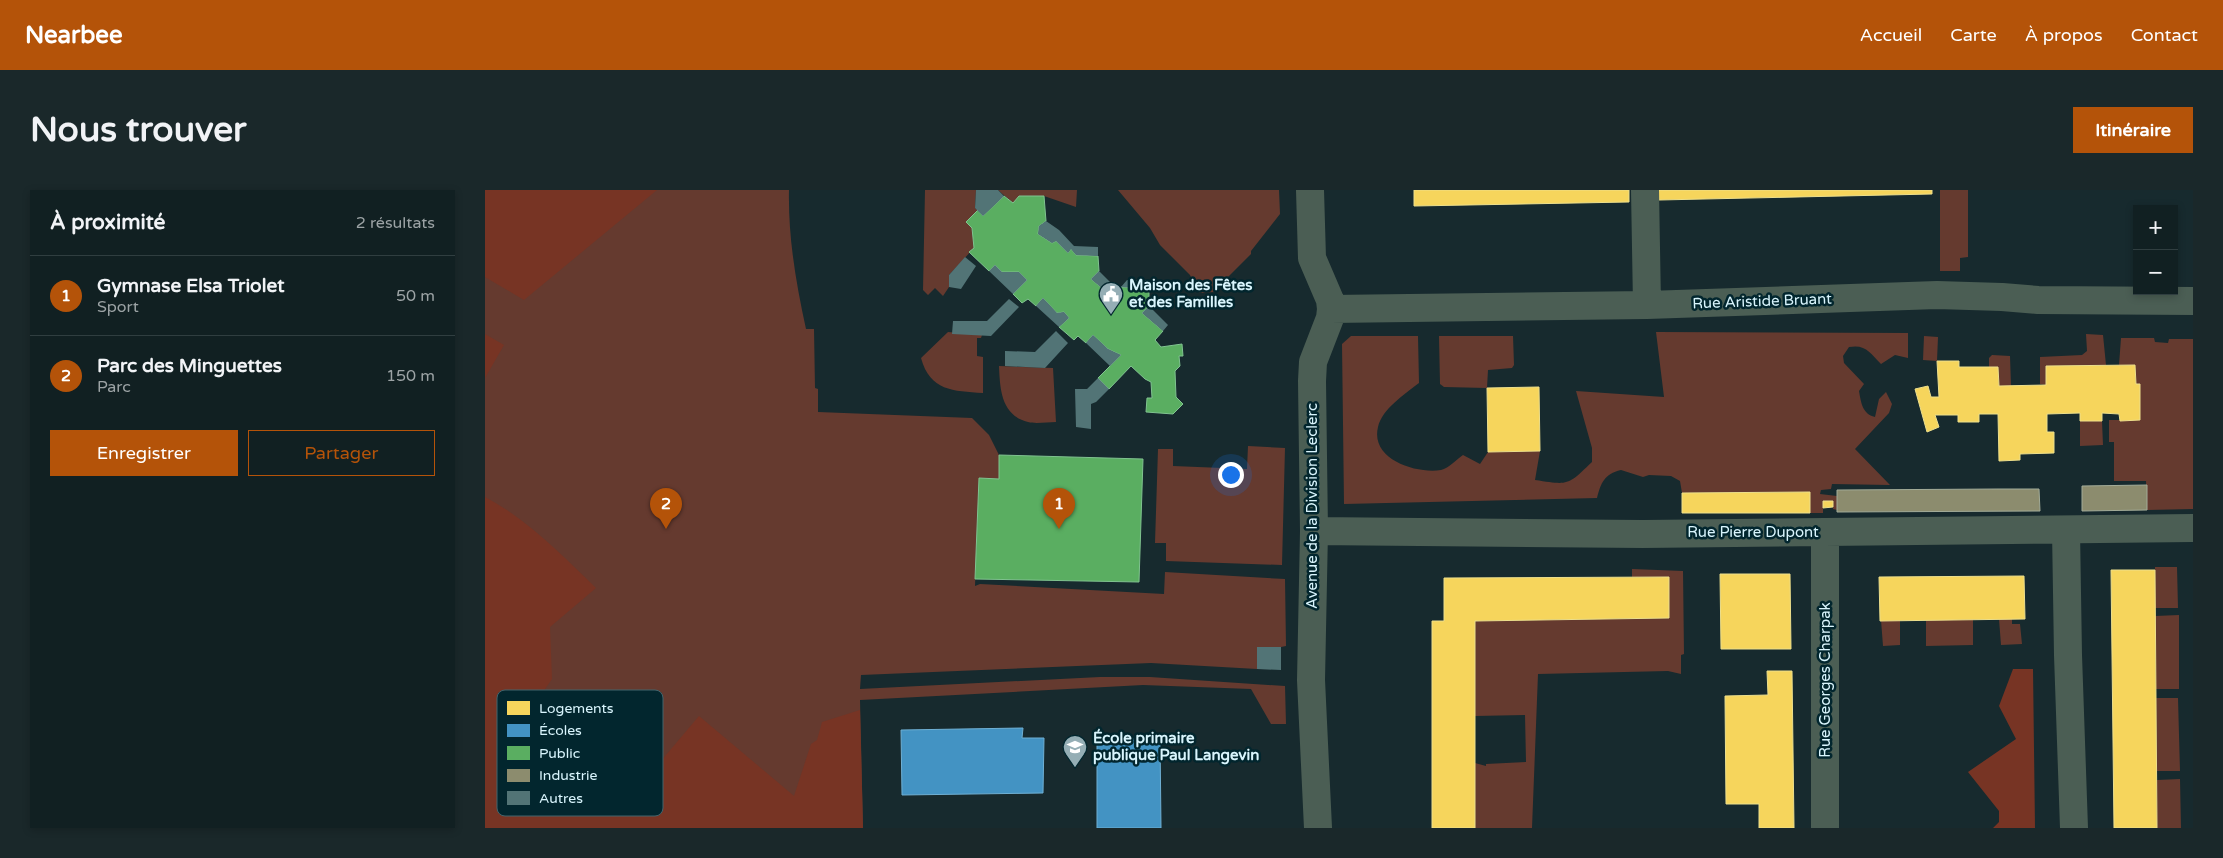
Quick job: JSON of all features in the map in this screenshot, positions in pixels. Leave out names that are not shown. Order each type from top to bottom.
[{"type":"street","points":[[1310,190],[1312,258],[1331,309]]},
{"type":"street","points":[[1645,190],[1647,305]]},
{"type":"street","name":"Rue Aristide Bruant","points":[[1331,309],[1647,305],[1937,295],[2002,296],[2038,300],[2193,301]]},
{"type":"street","name":"Avenue de la Division Leclerc","points":[[1318,828],[1311,680],[1314,531],[1313,362],[1330,318],[1331,309]]},
{"type":"street","name":"Rue Pierre Dupont","points":[[1314,531],[1633,534],[2193,528]]},
{"type":"street","points":[[2066,530],[2067,655],[2074,828]]},
{"type":"street","name":"Rue Georges Charpak","points":[[1825,532],[1825,828]]},
{"type":"shaded area","points":[[485,190],[789,190],[791,243],[799,294],[806,329],[814,329],[815,388],[818,389],[818,412],[972,418],[989,435],[999,455],[999,479],[979,479],[975,586],[980,584],[1164,594],[1165,572],[1285,579],[1286,646],[1257,647],[1257,669],[1151,663],[861,675],[860,689],[1100,677],[1150,677],[1285,686],[1286,724],[1271,724],[1251,689],[1143,685],[860,700],[863,828],[485,828]]},
{"type":"shaded area","points":[[485,190],[657,190],[524,300],[485,277]]},
{"type":"shaded area","points":[[925,190],[976,190],[975,208],[978,210],[972,228],[974,248],[949,275],[949,287],[943,296],[935,288],[928,295],[923,290]]},
{"type":"shaded area","points":[[998,190],[1077,190],[1076,207],[1044,196],[1013,203]]},
{"type":"shaded area","points":[[1118,190],[1279,190],[1280,214],[1251,251],[1251,254],[1213,292],[1199,293],[1190,275],[1160,245],[1150,228]]},
{"type":"shaded area","points":[[1940,190],[1968,190],[1968,257],[1960,258],[1960,271],[1940,271]]},
{"type":"shaded area","points":[[948,332],[982,335],[981,338],[977,338],[977,356],[983,357],[983,393],[953,390],[944,387],[930,377],[925,369],[921,358]]},
{"type":"shaded area","points":[[1656,332],[1908,333],[1908,358],[1895,355],[1881,364],[1867,350],[1855,346],[1849,347],[1843,356],[1844,363],[1864,384],[1859,391],[1863,407],[1867,413],[1875,417],[1879,399],[1886,392],[1892,404],[1889,413],[1855,449],[1890,485],[1832,484],[1831,489],[1821,490],[1820,494],[1837,496],[1837,510],[1833,509],[1833,501],[1823,501],[1823,513],[1810,513],[1809,492],[1682,493],[1680,481],[1671,476],[1649,475],[1643,477],[1621,470],[1611,474],[1604,480],[1597,498],[1344,504],[1342,344],[1351,336],[1418,336],[1419,383],[1389,408],[1380,420],[1378,427],[1377,438],[1381,448],[1388,456],[1408,467],[1431,471],[1444,469],[1463,455],[1480,464],[1488,452],[1540,451],[1535,480],[1561,483],[1572,480],[1592,462],[1592,448],[1576,391],[1664,397]]},
{"type":"shaded area","points":[[485,334],[504,345],[485,378]]},
{"type":"shaded area","points":[[2086,334],[2103,335],[2106,365],[2046,366],[2046,385],[2040,384],[2040,357],[2082,355],[2087,351]]},
{"type":"shaded area","points":[[1439,336],[1513,336],[1514,365],[1512,368],[1488,370],[1487,388],[1444,387],[1440,384]]},
{"type":"shaded area","points":[[1924,336],[1938,337],[1937,361],[1923,360]]},
{"type":"shaded area","points":[[2121,338],[2154,338],[2155,342],[2168,343],[2169,339],[2193,339],[2193,509],[2147,510],[2146,481],[2114,481],[2114,442],[2109,442],[2109,420],[2140,420],[2140,384],[2136,384],[2135,365],[2119,365]]},
{"type":"shaded area","points":[[1992,355],[2010,356],[2011,386],[1999,386],[1998,367],[1989,367],[1989,358]]},
{"type":"shaded area","points":[[999,366],[1053,368],[1056,422],[1028,422],[1012,414],[1001,392]]},
{"type":"shaded area","points":[[2080,421],[2102,421],[2103,445],[2080,446]]},
{"type":"shaded area","points":[[1248,446],[1285,448],[1282,565],[1166,561],[1166,543],[1155,543],[1158,449],[1173,449],[1173,466],[1247,469]]},
{"type":"shaded area","points":[[485,497],[530,527],[596,588],[550,627],[552,679],[544,690],[497,690],[497,816],[663,816],[663,759],[699,716],[794,796],[811,744],[817,740],[822,722],[860,710],[863,828],[485,828]]},
{"type":"shaded area","points":[[2155,567],[2177,567],[2178,608],[2155,608]]},
{"type":"shaded area","points":[[1632,569],[1683,571],[1684,654],[1681,655],[1681,674],[1668,671],[1538,674],[1532,828],[1475,828],[1475,763],[1486,766],[1486,764],[1526,762],[1525,715],[1475,716],[1475,621],[1669,618],[1669,577],[1632,577]]},
{"type":"shaded area","points":[[2179,615],[2179,689],[2156,689],[2155,616]]},
{"type":"shaded area","points":[[1973,619],[1973,645],[1926,646],[1926,620]]},
{"type":"shaded area","points":[[1999,619],[2012,619],[2012,624],[2020,624],[2022,644],[2001,645]]},
{"type":"shaded area","points":[[1881,620],[1900,620],[1900,645],[1883,646]]},
{"type":"shaded area","points":[[2013,669],[2033,669],[2035,828],[1993,828],[1999,822],[1999,811],[1968,772],[2016,739],[1999,706]]},
{"type":"shaded area","points":[[2156,698],[2178,698],[2180,771],[2157,771]]},
{"type":"shaded area","points":[[2180,779],[2181,828],[2157,828],[2157,780]]},
{"type":"building: Logements","points":[[1414,190],[1629,190],[1629,202],[1414,206]]},
{"type":"building: Logements","points":[[1658,190],[1932,190],[1932,194],[1659,200]]},
{"type":"building: Logements","points":[[1937,361],[1959,361],[1959,367],[1998,367],[1999,386],[2046,385],[2046,366],[2135,365],[2136,384],[2140,384],[2140,420],[2120,421],[2119,414],[2102,413],[2102,421],[2080,421],[2080,413],[2047,414],[2047,432],[2054,432],[2054,453],[2020,454],[2020,460],[1999,461],[1998,414],[1979,414],[1979,422],[1958,422],[1958,415],[1935,415],[1939,427],[1927,432],[1915,389],[1928,386],[1931,397],[1939,397]]},
{"type":"building: Logements","points":[[1539,387],[1540,451],[1488,452],[1487,388]]},
{"type":"building: Logements","points":[[1810,492],[1810,513],[1682,513],[1682,493]]},
{"type":"building: Logements","points":[[1823,501],[1833,501],[1833,507],[1823,508]]},
{"type":"building: Logements","points":[[2111,570],[2155,570],[2157,828],[2114,828]]},
{"type":"building: Logements","points":[[1720,574],[1790,574],[1791,649],[1721,649]]},
{"type":"building: Logements","points":[[2024,576],[2025,619],[1880,621],[1879,577]]},
{"type":"building: Logements","points":[[1669,577],[1669,618],[1475,621],[1475,828],[1432,828],[1432,621],[1444,621],[1444,578]]},
{"type":"building: Logements","points":[[1767,671],[1792,671],[1794,828],[1759,828],[1759,804],[1726,804],[1725,696],[1768,695]]},
{"type":"building: Écoles","points":[[1023,728],[1022,738],[1044,738],[1043,793],[902,795],[901,730]]},
{"type":"building: Écoles","points":[[1160,738],[1161,828],[1097,828],[1097,739]]},
{"type":"building: Public","points":[[1004,196],[1013,203],[1019,196],[1044,196],[1046,221],[1039,226],[1038,234],[1052,243],[1056,241],[1068,253],[1071,249],[1076,255],[1098,256],[1099,271],[1091,279],[1110,295],[1121,287],[1149,289],[1149,306],[1142,313],[1163,331],[1155,340],[1161,347],[1182,344],[1183,356],[1179,356],[1180,366],[1175,371],[1176,397],[1183,404],[1173,414],[1146,412],[1147,398],[1152,398],[1151,382],[1131,366],[1109,389],[1098,378],[1121,355],[1108,349],[1093,335],[1086,343],[1078,336],[1074,340],[1059,327],[1069,318],[1064,312],[1057,313],[1043,298],[1036,306],[1028,299],[1022,303],[1013,294],[1027,280],[1019,272],[1002,272],[995,265],[989,271],[969,252],[974,248],[972,228],[966,222],[978,210],[983,216]]},
{"type":"building: Public","points":[[999,455],[1143,459],[1139,582],[975,579],[979,478],[999,479]]},
{"type":"building: Industrie","points":[[2147,485],[2147,510],[2082,511],[2082,486]]},
{"type":"building: Industrie","points":[[2039,489],[2040,511],[1837,512],[1837,490]]},
{"type":"building: Autres","points":[[976,190],[998,190],[1004,196],[983,216],[975,208]]},
{"type":"building: Autres","points":[[1046,221],[1059,230],[1074,246],[1098,247],[1098,256],[1076,255],[1071,249],[1068,253],[1056,241],[1052,243],[1038,234],[1039,226]]},
{"type":"building: Autres","points":[[965,257],[976,266],[961,289],[949,287],[949,275]]},
{"type":"building: Autres","points":[[995,265],[1002,272],[1019,272],[1027,280],[1013,294],[989,271]]},
{"type":"building: Autres","points":[[1099,271],[1117,289],[1110,295],[1091,279]]},
{"type":"building: Autres","points":[[1127,280],[1149,280],[1149,289],[1121,287]]},
{"type":"building: Autres","points":[[1043,298],[1057,313],[1064,312],[1069,318],[1059,327],[1036,306]]},
{"type":"building: Autres","points":[[1009,299],[1019,307],[991,336],[952,334],[953,321],[987,321]]},
{"type":"building: Autres","points":[[1149,306],[1168,325],[1163,331],[1142,313]]},
{"type":"building: Autres","points":[[1056,331],[1068,343],[1045,368],[1005,366],[1005,351],[1035,352]]},
{"type":"building: Autres","points":[[1093,335],[1108,349],[1121,355],[1110,366],[1086,343]]},
{"type":"building: Autres","points":[[1098,378],[1109,389],[1096,402],[1091,404],[1091,429],[1076,427],[1075,389],[1087,389]]},
{"type":"building: Autres","points":[[1257,647],[1281,647],[1281,670],[1257,669]]},
{"type":"place","name":"Maison des Fêtes et des Familles","points":[[1111,315]]},
{"type":"place","name":"Parc des Minguettes","points":[[666,529]]},
{"type":"place","name":"Gymnase Elsa Triolet","points":[[1059,529]]},
{"type":"place","name":"École primaire publique Paul Langevin","points":[[1075,768]]}]
